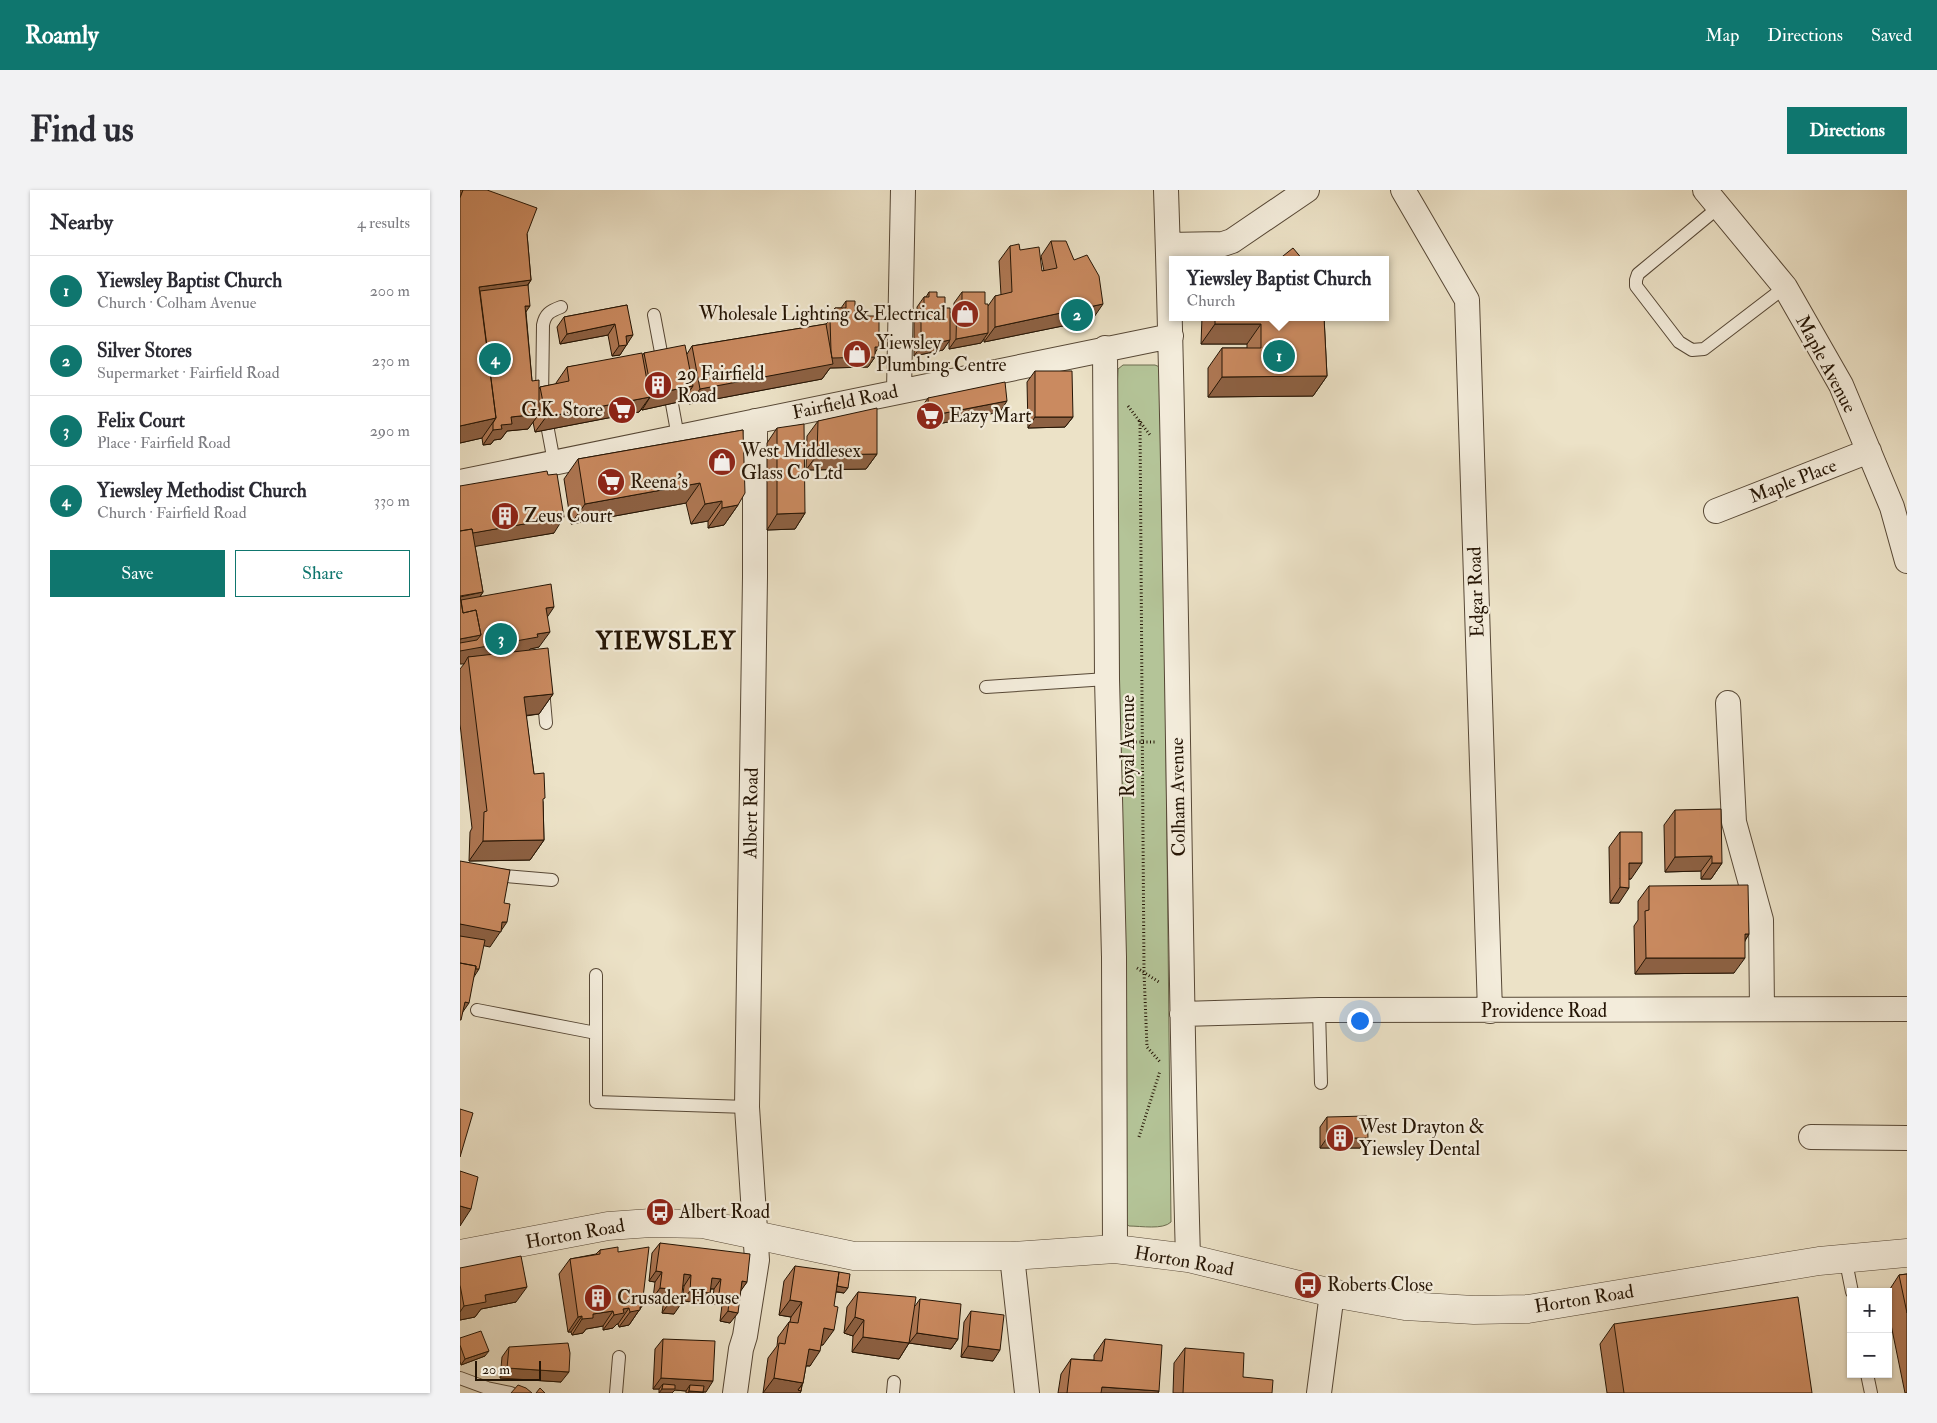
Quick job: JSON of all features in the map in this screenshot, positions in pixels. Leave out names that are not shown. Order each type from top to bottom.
[{"type":"street","points":[[899,391],[903,190]]},
{"type":"street","name":"Colham Avenue","points":[[1166,190],[1169,275]]},
{"type":"street","points":[[1168,245],[1223,244],[1232,242],[1307,190]]},
{"type":"street","name":"Edgar Road","points":[[1403,190],[1467,300],[1490,1011]]},
{"type":"street","name":"Maple Avenue","points":[[1712,199],[1785,287],[1841,384],[1869,452],[1899,505],[1907,561]]},
{"type":"street","name":"Colham Avenue","points":[[1171,321],[1182,1014],[1172,1063],[1188,1258]]},
{"type":"street","name":"Fairfield Road","points":[[460,482],[1105,348],[1171,336]]},
{"type":"street","points":[[1105,348],[1107,679],[1114,957],[1115,1249]]},
{"type":"street","name":"Albert Road","points":[[735,1393],[740,1349],[745,1336],[757,1260],[747,1107],[755,577],[755,422]]},
{"type":"street","name":"Maple Place","points":[[1716,511],[1869,452]]},
{"type":"street","points":[[1728,703],[1734,822],[1761,920],[1762,1009]]},
{"type":"street","name":"Providence Road","points":[[1182,1014],[1319,1010],[1907,1009]]},
{"type":"street","points":[[1811,1137],[1907,1138]]},
{"type":"street","name":"Horton Road","points":[[460,1254],[580,1230],[630,1224],[703,1224],[854,1256],[1012,1256],[1115,1249],[1188,1258],[1332,1293],[1405,1306],[1474,1310],[1528,1309],[1748,1271],[1845,1257],[1907,1253]]},
{"type":"street","points":[[1012,1256],[1028,1393]]},
{"type":"street","points":[[1319,1393],[1332,1293]]},
{"type":"lane","points":[[1712,199],[1638,274],[1636,280],[1636,286],[1679,342],[1692,350],[1704,349],[1785,287]]},
{"type":"lane","points":[[542,400],[543,325],[545,317],[550,311],[561,307]]},
{"type":"lane","points":[[654,315],[663,362]]},
{"type":"lane","points":[[672,404],[678,437]]},
{"type":"lane","points":[[548,430],[554,462]]},
{"type":"lane","points":[[542,678],[546,723]]},
{"type":"lane","points":[[986,687],[1107,679]]},
{"type":"lane","points":[[460,872],[552,880]]},
{"type":"lane","points":[[596,975],[596,1102],[747,1107]]},
{"type":"lane","points":[[477,1010],[596,1033]]},
{"type":"lane","points":[[1319,1010],[1322,1083]]},
{"type":"lane","points":[[1845,1257],[1851,1288]]},
{"type":"lane","points":[[616,1393],[619,1356]]},
{"type":"lane","points":[[460,1378],[487,1388],[511,1393]]},
{"type":"lane","points":[[1868,1378],[1871,1393]]},
{"type":"path","points":[[1105,392],[1117,391],[1163,454],[1174,454]]},
{"type":"path","name":"Royal Avenue","points":[[1140,421],[1144,972],[1147,1047],[1172,1063]]},
{"type":"path","points":[[1109,743],[1178,742]]},
{"type":"path","points":[[1114,957],[1121,958],[1168,988],[1181,988]]},
{"type":"path","points":[[1137,1143],[1172,1063]]},
{"type":"green space","points":[[1123,365],[1155,365],[1162,368],[1171,1222],[1163,1226],[1151,1227],[1129,1226],[1123,1221],[1117,391],[1118,369]]},
{"type":"building","points":[[463,190],[487,190],[537,208],[527,234],[531,280],[479,287],[496,418],[460,426],[460,198]]},
{"type":"building","points":[[1051,241],[1066,241],[1074,260],[1087,255],[1099,276],[1103,304],[995,327],[995,296],[1012,292],[1010,246],[1019,244],[1020,250],[1039,247],[1042,271],[1057,268]]},
{"type":"building","points":[[1293,248],[1300,256],[1283,256]]},
{"type":"building","points":[[528,285],[530,306],[525,306],[532,381],[539,380],[539,414],[511,417],[512,424],[501,425],[502,429],[493,430],[493,423],[496,418],[480,291]]},
{"type":"building","points":[[929,292],[937,292],[937,297],[945,297],[945,308],[950,308],[950,340],[921,346],[921,307],[924,307],[924,297],[929,297]]},
{"type":"building","points":[[962,292],[985,292],[985,304],[988,304],[988,333],[956,339],[957,303],[962,303]]},
{"type":"building","points":[[846,301],[855,301],[855,316],[879,316],[879,347],[875,347],[875,357],[832,358],[830,319],[835,319],[835,308],[846,308]]},
{"type":"building","points":[[627,305],[633,335],[626,336],[627,345],[619,346],[615,324],[567,334],[564,317]]},
{"type":"building","points":[[1215,321],[1324,321],[1327,376],[1222,377],[1222,348],[1261,348],[1261,324],[1215,324]]},
{"type":"building","points":[[826,324],[833,364],[700,389],[692,346]]},
{"type":"building","points":[[685,345],[693,386],[652,394],[644,353]]},
{"type":"building","points":[[642,353],[650,397],[546,417],[540,387],[569,381],[567,367]]},
{"type":"building","points":[[1035,371],[1072,371],[1073,417],[1035,417]]},
{"type":"building","points":[[1005,382],[1007,401],[929,416],[928,398]]},
{"type":"building","points":[[877,408],[877,454],[817,455],[818,421]]},
{"type":"building","points":[[804,424],[805,513],[777,514],[777,428]]},
{"type":"building","points":[[743,430],[745,493],[738,505],[722,508],[722,501],[705,504],[700,483],[585,504],[578,459]]},
{"type":"building","name":"Zeus Court","points":[[547,471],[548,475],[557,474],[564,517],[473,533],[472,529],[460,531],[460,486]]},
{"type":"building","points":[[472,529],[483,592],[460,596],[460,531]]},
{"type":"building","points":[[551,584],[554,607],[546,608],[550,632],[537,634],[538,637],[460,651],[460,643],[477,640],[481,635],[476,610],[463,613],[461,600]]},
{"type":"building","points":[[460,596],[463,613],[476,610],[481,635],[460,639]]},
{"type":"building","points":[[548,648],[553,694],[524,697],[534,774],[544,773],[544,840],[483,841],[484,812],[487,811],[468,657]]},
{"type":"building","points":[[1721,809],[1722,863],[1712,863],[1712,856],[1675,857],[1675,810]]},
{"type":"building","points":[[1620,832],[1642,832],[1642,863],[1629,863],[1629,888],[1620,887]]},
{"type":"building","points":[[460,861],[510,870],[504,903],[510,904],[507,922],[502,922],[501,932],[460,924]]},
{"type":"building","points":[[1748,885],[1749,934],[1745,934],[1745,958],[1646,958],[1645,911],[1649,910],[1649,886]]},
{"type":"building","points":[[460,936],[485,940],[479,969],[476,969],[476,966],[460,963]]},
{"type":"building","points":[[460,963],[476,966],[469,1003],[465,1002],[461,1020],[460,1020]]},
{"type":"building","points":[[460,1109],[473,1113],[460,1157]]},
{"type":"building","points":[[1367,1116],[1368,1138],[1327,1138],[1327,1117]]},
{"type":"building","points":[[460,1171],[478,1177],[471,1209],[460,1206]]},
{"type":"building","points":[[660,1243],[750,1254],[747,1282],[742,1281],[738,1313],[728,1311],[730,1295],[719,1294],[721,1279],[712,1278],[710,1293],[690,1291],[691,1275],[684,1274],[681,1304],[669,1303],[671,1289],[660,1288],[662,1272],[656,1271]]},
{"type":"building","name":"Crusader House","points":[[618,1247],[618,1252],[649,1247],[640,1310],[630,1312],[629,1308],[623,1309],[624,1313],[614,1315],[613,1311],[593,1314],[593,1318],[582,1319],[582,1316],[578,1317],[570,1259],[600,1254],[600,1250]]},
{"type":"building","points":[[521,1256],[527,1287],[485,1295],[486,1302],[464,1306],[460,1285],[460,1268]]},
{"type":"building","points":[[795,1266],[839,1272],[834,1306],[838,1307],[834,1330],[824,1328],[820,1351],[809,1349],[803,1383],[774,1378],[779,1343],[785,1344],[789,1322],[798,1323],[802,1302],[790,1300]]},
{"type":"building","points":[[839,1272],[850,1274],[848,1288],[837,1286]]},
{"type":"building","points":[[1907,1274],[1907,1313],[1899,1275]]},
{"type":"building","points":[[858,1292],[916,1297],[909,1343],[863,1337],[864,1320],[855,1317]]},
{"type":"building","points":[[1798,1297],[1812,1393],[1624,1393],[1614,1324]]},
{"type":"building","points":[[920,1299],[961,1304],[958,1339],[917,1333]]},
{"type":"building","points":[[971,1311],[1004,1315],[1000,1350],[968,1346]]},
{"type":"building","points":[[481,1331],[489,1351],[465,1359],[460,1345],[460,1338]]},
{"type":"building","points":[[663,1339],[715,1341],[713,1381],[661,1378]]},
{"type":"building","points":[[1105,1339],[1162,1345],[1159,1391],[1102,1387],[1101,1393],[1067,1393],[1071,1359],[1102,1361]]},
{"type":"building","points":[[568,1343],[570,1353],[569,1372],[507,1368],[509,1347]]},
{"type":"building","points":[[1185,1348],[1244,1353],[1243,1377],[1273,1380],[1272,1393],[1183,1393]]},
{"type":"building","points":[[663,1384],[675,1385],[675,1389],[662,1389]]},
{"type":"building","points":[[518,1385],[526,1388],[532,1393],[511,1393]]},
{"type":"building","points":[[690,1385],[704,1386],[703,1392],[689,1391]]},
{"type":"building","points":[[540,1388],[545,1393],[536,1393]]},
{"type":"place","name":"Wholesale Lighting & Electrical","points":[[965,314]]},
{"type":"place","name":"Silver Stores","points":[[1077,315]]},
{"type":"place","name":"Yiewsley Plumbing Centre","points":[[857,354]]},
{"type":"place","name":"Yiewsley Baptist Church","points":[[1279,356]]},
{"type":"place","name":"Yiewsley Methodist Church","points":[[495,359]]},
{"type":"place","name":"29 Fairfield Road","points":[[658,385]]},
{"type":"place","name":"G.K. Store","points":[[622,410]]},
{"type":"place","name":"Eazy Mart","points":[[930,416]]},
{"type":"place","name":"West Middlesex Glass Co Ltd","points":[[722,462]]},
{"type":"place","name":"Reena's","points":[[611,482]]},
{"type":"place","name":"Zeus Court","points":[[505,516]]},
{"type":"place","name":"Felix Court","points":[[501,639]]},
{"type":"place","name":"West Drayton & Yiewsley Dental","points":[[1340,1138]]},
{"type":"place","name":"Albert Road","points":[[660,1212]]},
{"type":"place","name":"Roberts Close","points":[[1308,1285]]},
{"type":"place","name":"Crusader House","points":[[598,1298]]},
{"type":"district","name":"YIEWSLEY","points":[[666,641]]}]
